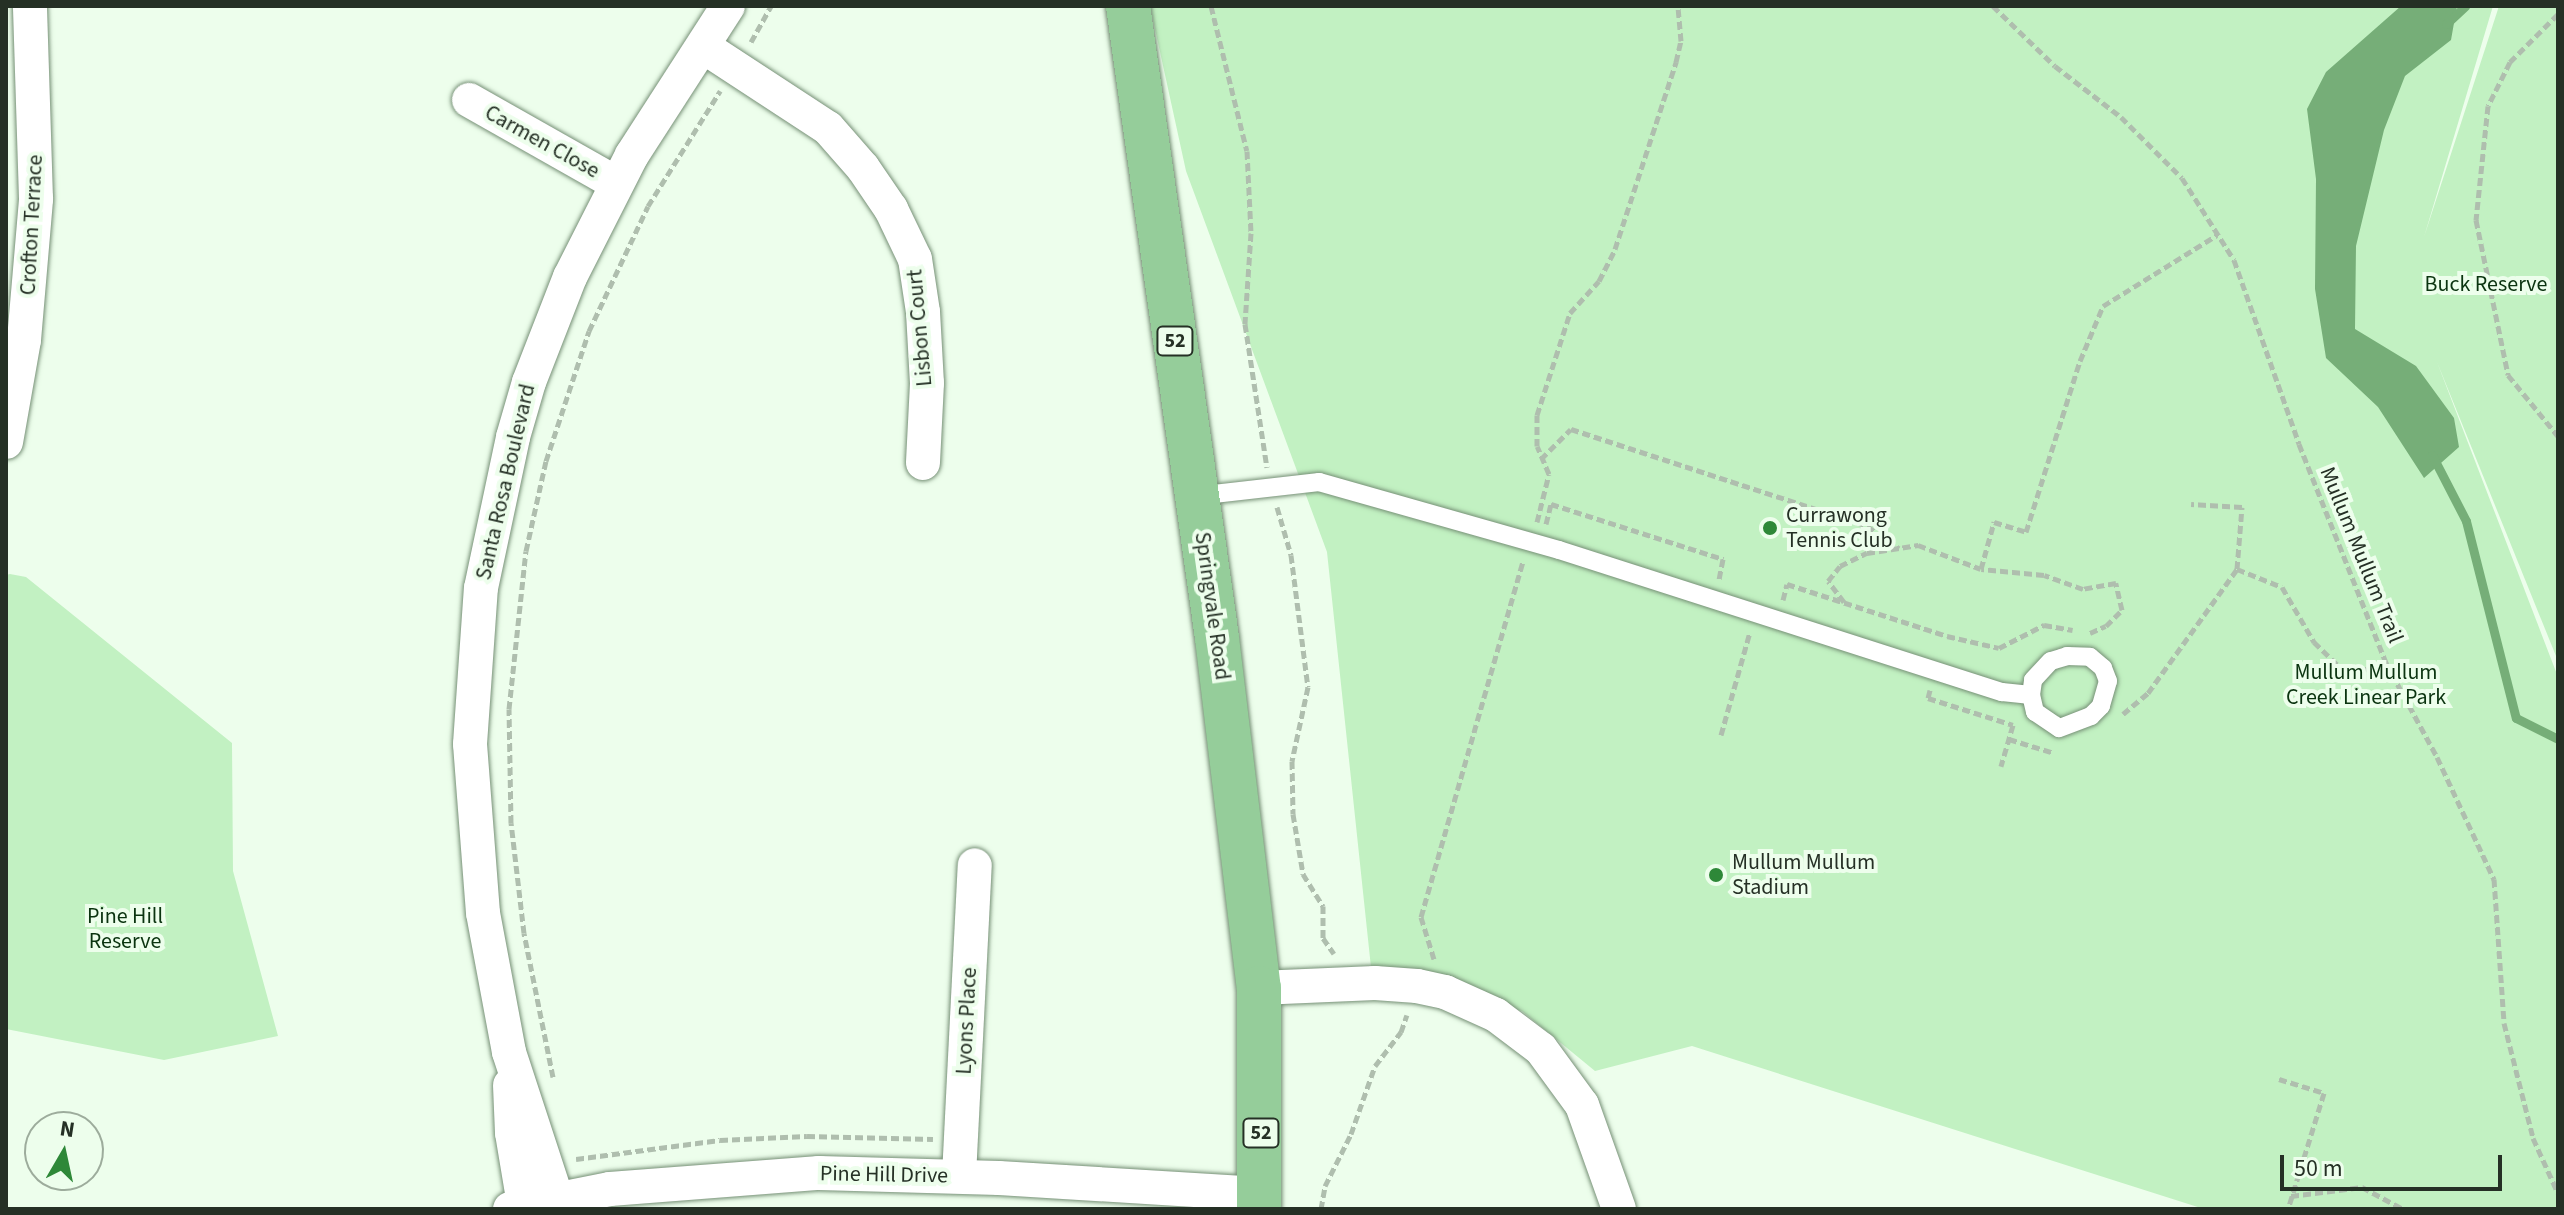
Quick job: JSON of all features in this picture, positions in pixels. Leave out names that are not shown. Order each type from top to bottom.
[{"type":"main road","name":"Springvale Road","points":[[1128,6],[1196,496],[1259,988],[1260,1202]]},
{"type":"street","name":"Crofton Terrace","points":[[6,442],[24,340],[36,199],[30,6]]},
{"type":"street","name":"Santa Rosa Boulevard","points":[[557,1199],[509,1052],[489,952],[475,835],[470,744],[479,603],[498,494],[529,382],[570,277],[616,183],[728,6]]},
{"type":"street","name":"Lisbon Court","points":[[704,47],[828,128],[863,168],[891,209],[915,259],[923,312],[927,383],[923,463]]},
{"type":"street","name":"Carmen Close","points":[[469,100],[616,183]]},
{"type":"street","name":"Lyons Place","points":[[959,1176],[975,865]]},
{"type":"street","points":[[1259,988],[1375,983],[1417,986],[1445,992],[1496,1015],[1541,1049],[1582,1105],[1619,1209]]},
{"type":"street","name":"Santa Rosa Boulevard","points":[[509,1052],[517,1207]]},
{"type":"street","name":"Pine Hill Drive","points":[[517,1207],[610,1189],[819,1173],[959,1176],[999,1194],[1260,1202]]},
{"type":"lane","points":[[1196,496],[1319,482],[1756,611],[2002,692],[2031,695]]},
{"type":"lane","points":[[2067,656],[2090,657],[2103,668],[2108,681],[2101,706],[2091,716],[2059,728],[2035,712],[2031,695],[2033,680],[2051,661],[2067,656]]},
{"type":"path","points":[[556,1088],[524,933],[511,823],[509,709],[526,551],[546,461],[589,331],[648,206],[771,6]]},
{"type":"path","points":[[1211,6],[1247,151],[1251,233],[1245,324],[1271,486],[1291,555],[1308,687],[1292,761],[1293,814],[1303,874],[1323,906],[1323,938],[1340,962]]},
{"type":"path","points":[[1535,527],[1549,482],[1536,433],[1537,415],[1570,313],[1599,281],[1615,249],[1676,62],[1681,41],[1678,6]]},
{"type":"path","name":"Mullum Mullum Trail","points":[[1993,6],[2055,66],[2121,117],[2182,178],[2234,260],[2299,444],[2386,663],[2437,757],[2494,879],[2504,1023],[2533,1138],[2558,1193]]},
{"type":"path","points":[[2558,14],[2510,62],[2488,106],[2476,220],[2508,375],[2558,436]]},
{"type":"path","points":[[1981,569],[1994,522],[2026,532],[2080,361],[2103,306],[2217,235]]},
{"type":"path","points":[[1541,459],[1571,429],[1867,526],[1899,548]]},
{"type":"path","points":[[1321,1209],[1325,1186],[1351,1134],[1375,1066],[1401,1032],[1417,986],[1435,957],[1421,917],[1524,560],[1502,553],[1512,519],[1544,529],[1551,504],[1723,559],[1717,588]]},
{"type":"path","points":[[2117,719],[2148,693],[2237,569],[2242,507],[2191,504]]},
{"type":"path","points":[[1721,735],[1759,601],[1780,608],[1787,584],[1844,603],[1947,636],[1999,648],[2044,625],[2090,633],[2106,626],[2122,610],[2116,583],[2083,589],[2044,575],[1981,569],[1918,545],[1867,553],[1840,566],[1828,581],[1844,603]]},
{"type":"path","points":[[2237,569],[2282,587],[2314,642],[2348,675],[2386,663]]},
{"type":"path","points":[[2009,739],[2050,753],[2060,752]]},
{"type":"path","points":[[2279,1079],[2324,1093],[2288,1209]]},
{"type":"path","points":[[571,1160],[720,1140],[807,1136],[962,1140]]},
{"type":"path","points":[[2291,1196],[2362,1187],[2403,1209]]},
{"type":"green space","points":[[1150,6],[2493,6],[2424,237],[2499,6],[2558,6],[2558,661],[2437,362],[2558,677],[2558,1209],[2204,1209],[1692,1046],[1595,1071],[1522,1011],[1372,977],[1327,552],[1186,171]]},
{"type":"green space","name":"Pine Hill Reserve","points":[[6,575],[26,577],[232,743],[233,871],[278,1036],[164,1060],[6,1029]]},
{"type":"shaded area","points":[[2401,6],[2457,6],[2451,40],[2405,76],[2384,130],[2356,246],[2355,329],[2416,366],[2454,418],[2459,447],[2424,478],[2378,407],[2326,358],[2315,289],[2316,179],[2307,109],[2326,72]]},
{"type":"waterway","points":[[2446,24],[2465,6]]},
{"type":"waterway","points":[[2432,455],[2466,521],[2516,718],[2558,739]]},
{"type":"place","name":"Currawong Tennis Club","points":[[1770,528]]},
{"type":"place","name":"Mullum Mullum Stadium","points":[[1716,875]]},
{"type":"park label","name":"Buck Reserve","points":[[2486,285]]},
{"type":"park label","name":"Mullum Mullum Creek Linear Park","points":[[2366,684]]}]
